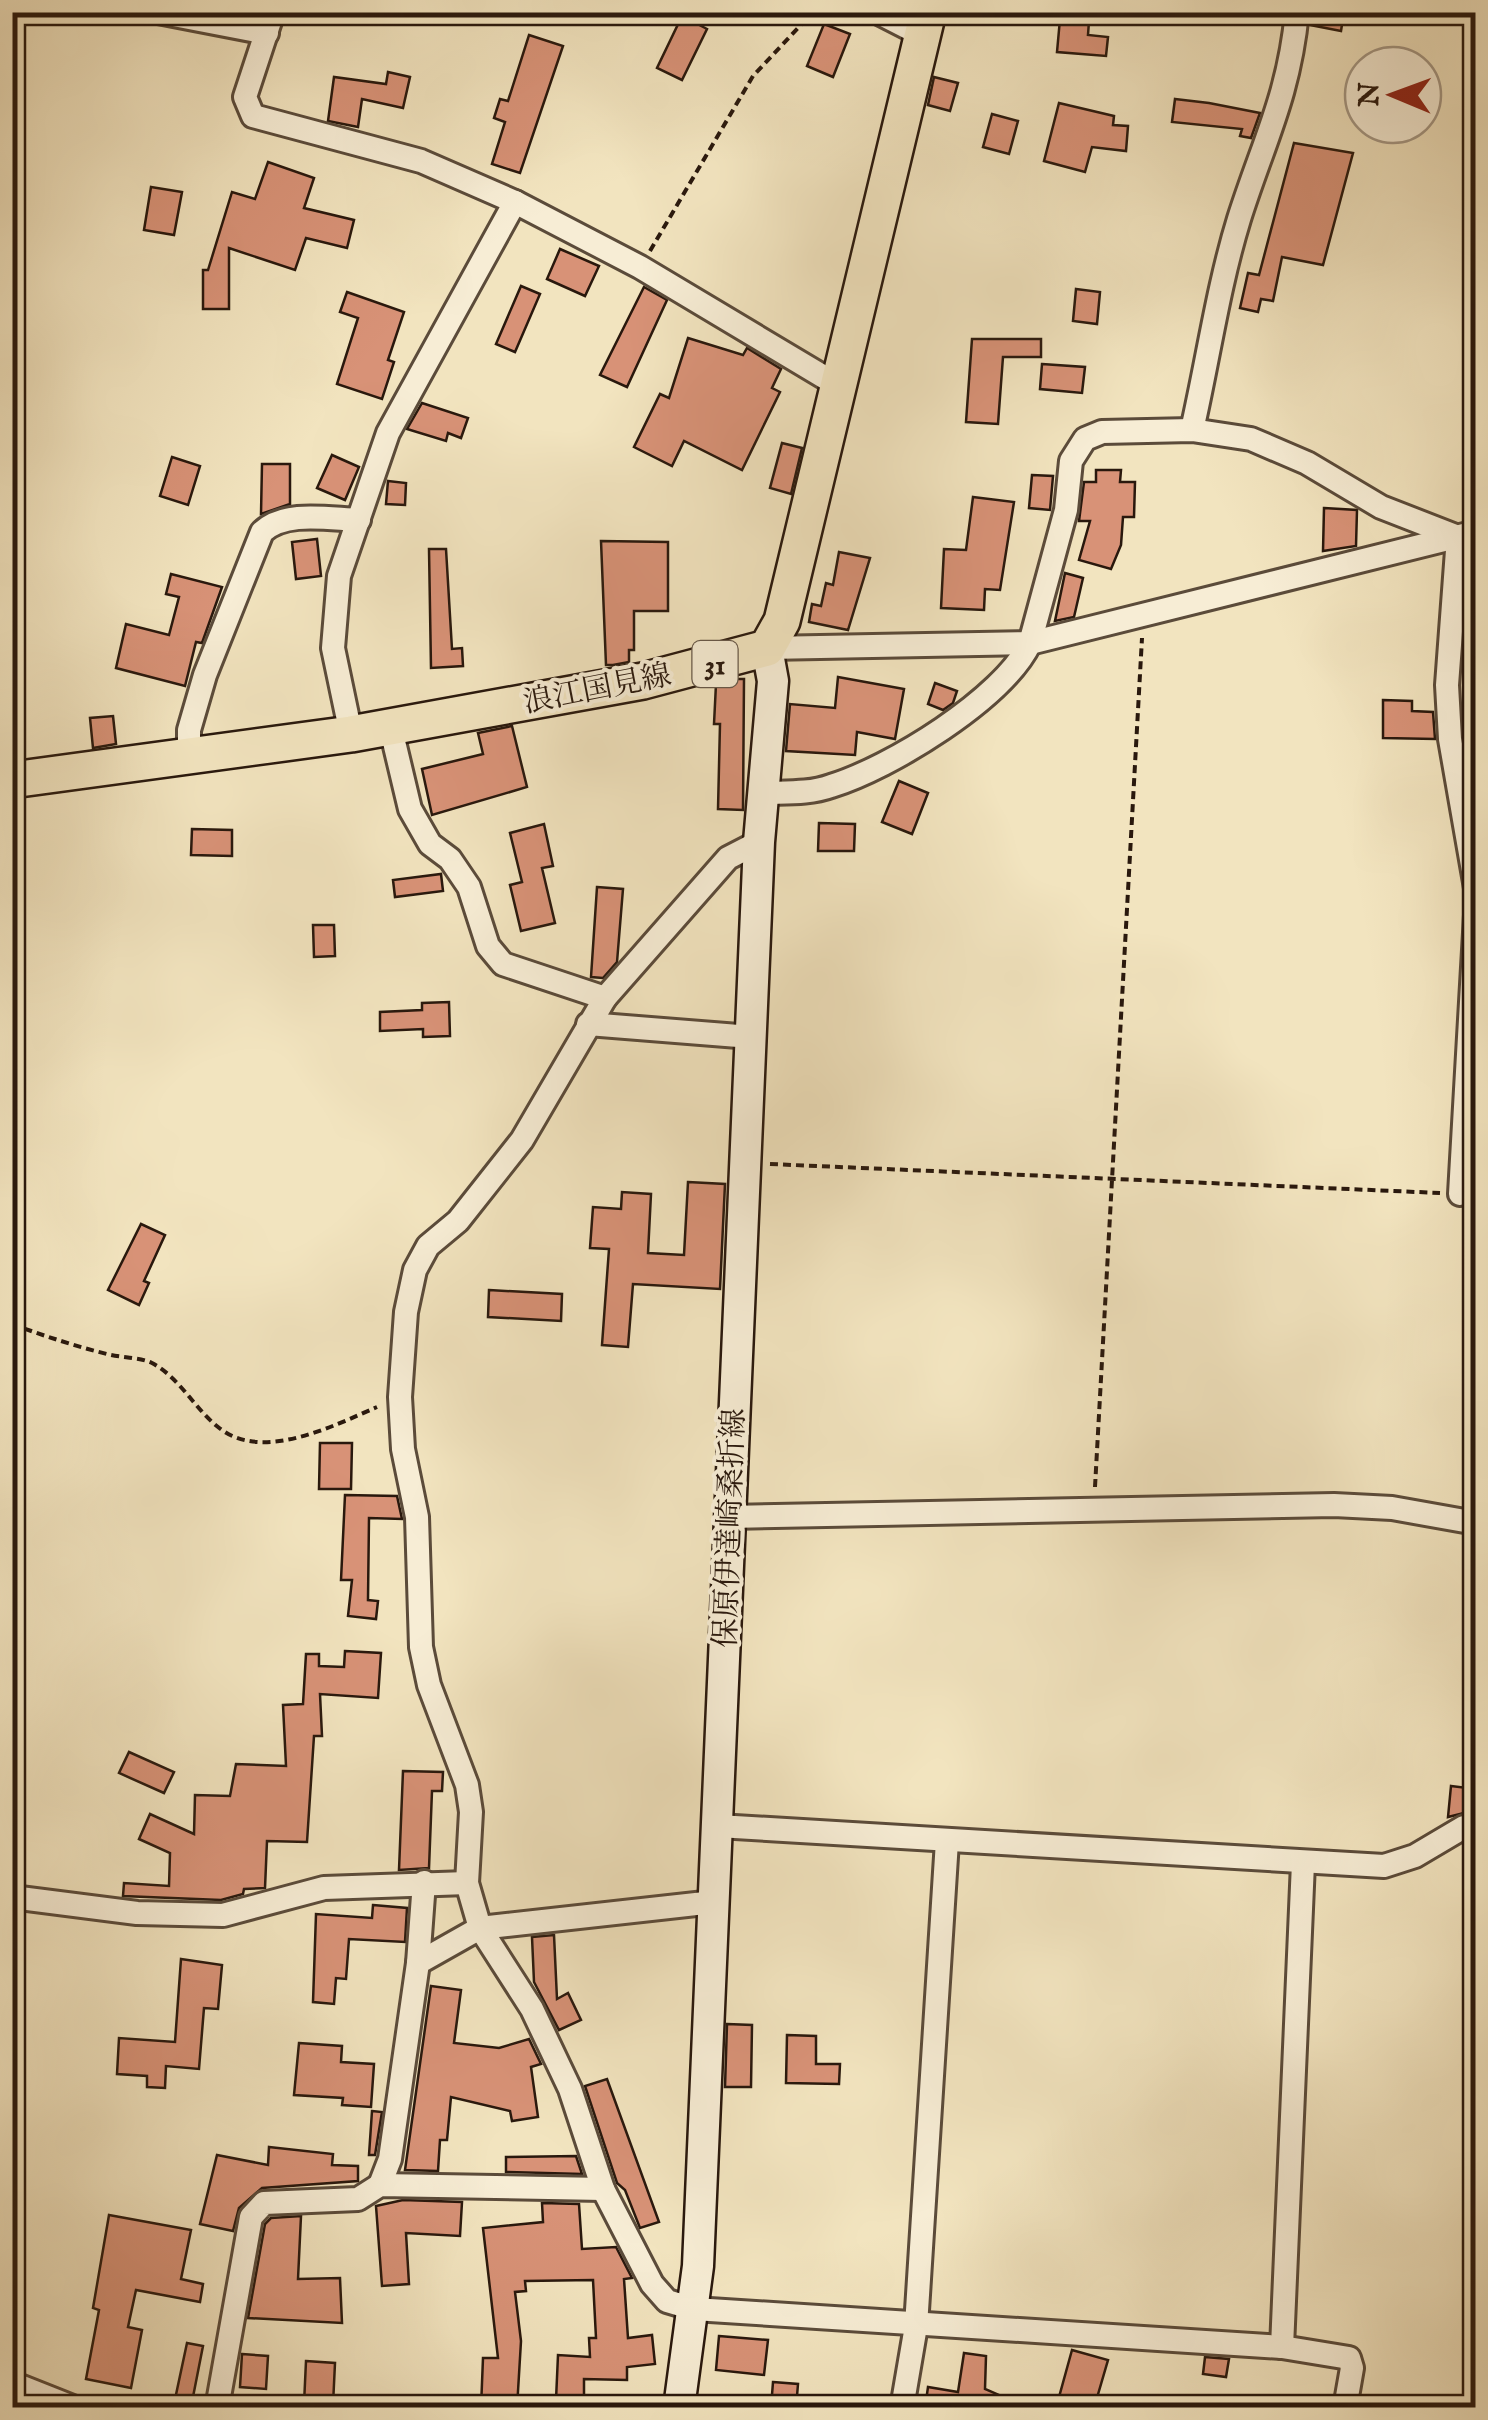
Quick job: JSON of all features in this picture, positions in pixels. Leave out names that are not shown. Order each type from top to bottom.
[{"type":"main road","name":"31","points":[[766,648],[782,621],[925,24]]},
{"type":"main road","name":"浪江国見線","points":[[12,780],[350,734],[644,681],[766,648]]},
{"type":"main road","name":"保原伊達崎桑折線","points":[[679,2408],[694,2309],[718,1826],[750,1037],[762,793],[773,681],[766,648]]},
{"type":"street","points":[[158,12],[270,22],[245,97],[253,116],[421,161],[514,202],[640,267],[839,386]]},
{"type":"street","points":[[877,12],[925,24]]},
{"type":"street","points":[[1192,430],[1239,219],[1268,146],[1292,66],[1296,12]]},
{"type":"street","points":[[350,734],[332,648],[338,576],[388,433],[514,202]]},
{"type":"street","points":[[762,793],[828,788],[882,763],[980,701],[1030,643],[1066,510],[1071,461],[1084,438],[1102,432],[1192,430],[1251,439],[1307,463],[1381,507],[1467,535]]},
{"type":"street","points":[[189,753],[189,730],[205,675],[262,532],[277,521],[292,519],[359,520]]},
{"type":"street","points":[[766,648],[1030,643],[1467,535]]},
{"type":"street","points":[[1467,535],[1447,685],[1450,739],[1476,888]]},
{"type":"street","points":[[390,726],[410,809],[430,844],[450,860],[468,887],[488,946],[504,964],[605,998]]},
{"type":"street","points":[[760,842],[728,858],[605,998],[522,1140],[468,1210],[423,1253],[406,1312],[400,1397],[403,1449],[417,1518],[425,1668],[470,1799],[467,1883],[480,1928],[532,2009],[570,2089],[603,2189],[661,2296],[694,2309],[1282,2347],[1349,2358],[1352,2368],[1344,2408]]},
{"type":"street","points":[[1460,1194],[1476,915]]},
{"type":"street","points":[[588,1024],[750,1037]]},
{"type":"street","points":[[729,1517],[1094,1506],[1334,1505],[1392,1508],[1476,1523]]},
{"type":"street","points":[[718,1826],[1384,1866],[1415,1856],[1464,1826],[1476,1825]]},
{"type":"street","points":[[902,2408],[916,2326],[947,1841]]},
{"type":"street","points":[[1282,2347],[1303,1863]]},
{"type":"street","points":[[380,2186],[390,2159],[418,1963],[424,1882]]},
{"type":"street","points":[[12,1897],[137,1912],[223,1915],[324,1888],[467,1883]]},
{"type":"street","points":[[418,1963],[480,1928],[714,1902]]},
{"type":"street","points":[[217,2408],[239,2278],[257,2208],[264,2203],[358,2198],[380,2186],[603,2189]]},
{"type":"street","points":[[12,2383],[75,2408]]},
{"type":"path","points":[[640,267],[753,76],[813,12]]},
{"type":"path","points":[[1094,1506],[1144,617]]},
{"type":"path","points":[[745,1163],[1460,1194]]},
{"type":"path","points":[[12,1324],[66,1344],[148,1361],[169,1374],[218,1427],[240,1441],[274,1442],[334,1426],[400,1397]]},
{"type":"building","points":[[1312,12],[1344,12],[1341,31],[1310,25]]},
{"type":"building","points":[[682,16],[707,29],[682,80],[657,68]]},
{"type":"building","points":[[1060,19],[1089,21],[1088,35],[1108,37],[1106,56],[1057,52]]},
{"type":"building","points":[[824,24],[850,34],[833,77],[807,66]]},
{"type":"building","points":[[529,35],[563,46],[520,173],[492,164],[505,122],[494,118],[500,99],[508,101]]},
{"type":"building","points":[[388,72],[410,77],[403,108],[362,99],[358,127],[328,121],[334,77],[386,84]]},
{"type":"building","points":[[934,77],[958,83],[950,111],[928,105]]},
{"type":"building","points":[[1175,99],[1260,113],[1251,138],[1240,136],[1242,129],[1172,122]]},
{"type":"building","points":[[1059,103],[1114,116],[1113,125],[1128,126],[1126,151],[1092,147],[1085,172],[1044,161]]},
{"type":"building","points":[[992,114],[1018,121],[1009,154],[983,147]]},
{"type":"building","points":[[1294,143],[1353,153],[1323,265],[1282,257],[1273,301],[1261,299],[1258,312],[1240,308],[1248,273],[1259,275]]},
{"type":"building","points":[[268,162],[314,178],[304,208],[354,220],[347,248],[306,238],[295,270],[229,248],[229,309],[203,309],[203,270],[208,270],[232,192],[255,199]]},
{"type":"building","points":[[151,187],[182,192],[174,235],[144,230]]},
{"type":"building","points":[[560,249],[599,266],[585,296],[547,279]]},
{"type":"building","points":[[521,286],[540,294],[515,352],[496,344]]},
{"type":"building","points":[[644,287],[667,300],[627,387],[600,375]]},
{"type":"building","points":[[1076,289],[1100,292],[1097,324],[1073,321]]},
{"type":"building","points":[[347,292],[404,312],[388,360],[394,362],[382,399],[337,384],[358,318],[340,312]]},
{"type":"building","points":[[688,338],[743,355],[747,348],[781,369],[772,388],[780,392],[742,470],[684,441],[672,466],[634,447],[660,394],[669,398]]},
{"type":"building","points":[[972,339],[1041,339],[1041,357],[1003,357],[998,424],[966,422]]},
{"type":"building","points":[[1042,364],[1085,367],[1082,393],[1040,389]]},
{"type":"building","points":[[422,403],[468,418],[461,438],[448,433],[446,441],[407,429]]},
{"type":"building","points":[[782,443],[802,448],[791,494],[770,488]]},
{"type":"building","points":[[332,455],[359,467],[345,500],[317,488]]},
{"type":"building","points":[[172,457],[200,466],[188,505],[160,496]]},
{"type":"building","points":[[262,464],[290,464],[290,504],[261,514]]},
{"type":"building","points":[[1096,470],[1121,470],[1120,482],[1135,482],[1134,517],[1123,517],[1121,545],[1111,569],[1079,560],[1090,521],[1079,521],[1084,482],[1096,482]]},
{"type":"building","points":[[1032,475],[1053,476],[1050,510],[1029,508]]},
{"type":"building","points":[[388,481],[406,483],[405,505],[386,504]]},
{"type":"building","points":[[973,497],[1014,502],[1000,590],[985,589],[984,610],[941,608],[944,549],[966,550]]},
{"type":"building","points":[[1324,508],[1357,510],[1356,546],[1323,551]]},
{"type":"building","points":[[317,539],[321,576],[296,579],[292,542]]},
{"type":"building","points":[[601,541],[668,542],[668,611],[634,611],[634,650],[629,650],[629,662],[613,665],[606,665]]},
{"type":"building","points":[[429,549],[446,549],[452,649],[462,648],[463,666],[431,668]]},
{"type":"building","points":[[839,552],[870,558],[848,630],[809,622],[812,604],[821,606],[826,583],[833,585]]},
{"type":"building","points":[[1065,573],[1083,578],[1074,617],[1055,621]]},
{"type":"building","points":[[171,574],[222,587],[202,643],[196,642],[185,686],[116,668],[126,624],[169,635],[179,597],[166,594]]},
{"type":"building","points":[[838,677],[904,689],[895,739],[857,732],[855,755],[786,751],[790,704],[835,708]]},
{"type":"building","points":[[744,679],[743,810],[718,809],[720,724],[714,724],[716,684]]},
{"type":"building","points":[[935,683],[957,691],[953,703],[943,710],[928,704]]},
{"type":"building","points":[[1383,700],[1412,701],[1412,711],[1433,712],[1435,739],[1383,738]]},
{"type":"building","points":[[113,716],[116,744],[93,748],[90,718]]},
{"type":"building","points":[[512,726],[527,787],[432,815],[422,769],[483,754],[478,733]]},
{"type":"building","points":[[899,781],[928,793],[912,834],[882,822]]},
{"type":"building","points":[[819,823],[855,824],[854,851],[818,851]]},
{"type":"building","points":[[544,824],[553,866],[542,868],[555,923],[521,931],[510,885],[522,882],[510,833]]},
{"type":"building","points":[[192,829],[232,830],[232,856],[191,855]]},
{"type":"building","points":[[441,874],[443,891],[395,897],[393,880]]},
{"type":"building","points":[[597,887],[623,889],[617,962],[603,978],[591,977]]},
{"type":"building","points":[[313,925],[334,925],[335,956],[314,957]]},
{"type":"building","points":[[449,1002],[450,1036],[423,1037],[423,1029],[380,1031],[380,1012],[422,1010],[422,1003]]},
{"type":"building","points":[[688,1182],[725,1184],[720,1289],[633,1284],[628,1347],[602,1345],[609,1249],[590,1248],[593,1207],[621,1209],[622,1192],[651,1194],[648,1253],[684,1255]]},
{"type":"building","points":[[141,1224],[165,1235],[144,1281],[149,1283],[139,1305],[108,1290]]},
{"type":"building","points":[[489,1290],[562,1294],[561,1321],[488,1317]]},
{"type":"building","points":[[320,1443],[352,1443],[351,1489],[319,1489]]},
{"type":"building","points":[[345,1495],[397,1496],[402,1519],[369,1518],[368,1600],[378,1601],[376,1619],[348,1616],[352,1580],[341,1580]]},
{"type":"building","points":[[345,1651],[381,1653],[378,1698],[320,1694],[322,1736],[314,1736],[307,1842],[267,1841],[265,1888],[244,1889],[243,1894],[221,1900],[123,1896],[124,1883],[169,1886],[170,1853],[139,1839],[150,1814],[194,1834],[195,1795],[230,1796],[236,1764],[286,1766],[283,1705],[303,1704],[306,1654],[319,1654],[319,1666],[344,1667]]},
{"type":"building","points":[[129,1752],[174,1772],[164,1793],[119,1773]]},
{"type":"building","points":[[403,1771],[443,1772],[442,1791],[432,1791],[429,1868],[399,1870]]},
{"type":"building","points":[[1451,1786],[1476,1789],[1476,1810],[1448,1817]]},
{"type":"building","points":[[373,1905],[407,1908],[405,1942],[349,1939],[346,1979],[336,1978],[334,2004],[313,2002],[316,1914],[372,1918]]},
{"type":"building","points":[[554,1935],[557,1999],[568,1993],[581,2020],[559,2030],[534,1982],[532,1937]]},
{"type":"building","points":[[181,1959],[222,1965],[218,2009],[204,2008],[199,2069],[166,2066],[165,2088],[147,2087],[147,2076],[117,2074],[119,2038],[175,2042]]},
{"type":"building","points":[[431,1986],[461,1990],[454,2043],[499,2048],[529,2039],[541,2064],[531,2067],[538,2117],[512,2121],[510,2111],[451,2097],[447,2140],[440,2140],[438,2171],[405,2170]]},
{"type":"building","points":[[727,2024],[752,2025],[751,2087],[725,2087]]},
{"type":"building","points":[[787,2035],[816,2036],[816,2064],[840,2064],[839,2084],[786,2083]]},
{"type":"building","points":[[299,2043],[342,2046],[341,2062],[374,2064],[371,2107],[342,2105],[343,2098],[294,2095]]},
{"type":"building","points":[[607,2079],[659,2222],[640,2228],[625,2190],[617,2183],[585,2086]]},
{"type":"building","points":[[372,2111],[382,2112],[375,2155],[369,2155]]},
{"type":"building","points":[[269,2147],[333,2154],[332,2165],[358,2166],[358,2181],[262,2188],[239,2208],[233,2231],[200,2224],[217,2155],[268,2165]]},
{"type":"building","points":[[576,2156],[582,2174],[506,2172],[506,2157]]},
{"type":"building","points":[[403,2200],[462,2202],[460,2236],[406,2233],[409,2284],[382,2286],[376,2206]]},
{"type":"building","points":[[542,2203],[579,2204],[582,2249],[616,2247],[632,2278],[624,2279],[628,2338],[652,2335],[655,2364],[627,2367],[627,2380],[584,2379],[584,2401],[556,2400],[558,2355],[590,2357],[589,2338],[596,2338],[593,2280],[525,2281],[526,2291],[515,2292],[521,2341],[517,2408],[481,2408],[483,2358],[498,2358],[483,2228],[543,2222]]},
{"type":"building","points":[[109,2215],[191,2230],[181,2279],[203,2284],[200,2302],[136,2290],[128,2327],[142,2330],[131,2388],[86,2379],[99,2310],[93,2308]]},
{"type":"building","points":[[301,2216],[298,2279],[340,2278],[342,2323],[248,2318],[265,2224],[271,2218]]},
{"type":"building","points":[[719,2336],[768,2340],[764,2375],[716,2370]]},
{"type":"building","points":[[187,2343],[203,2346],[191,2407],[174,2404]]},
{"type":"building","points":[[1072,2350],[1108,2360],[1094,2408],[1056,2408]]},
{"type":"building","points":[[964,2353],[986,2356],[985,2389],[1029,2408],[925,2408],[928,2387],[958,2392]]},
{"type":"building","points":[[242,2354],[268,2356],[266,2389],[240,2387]]},
{"type":"building","points":[[1205,2357],[1229,2359],[1226,2377],[1203,2374]]},
{"type":"building","points":[[306,2361],[335,2363],[333,2405],[304,2404]]},
{"type":"building","points":[[773,2382],[798,2384],[796,2408],[771,2408]]}]
